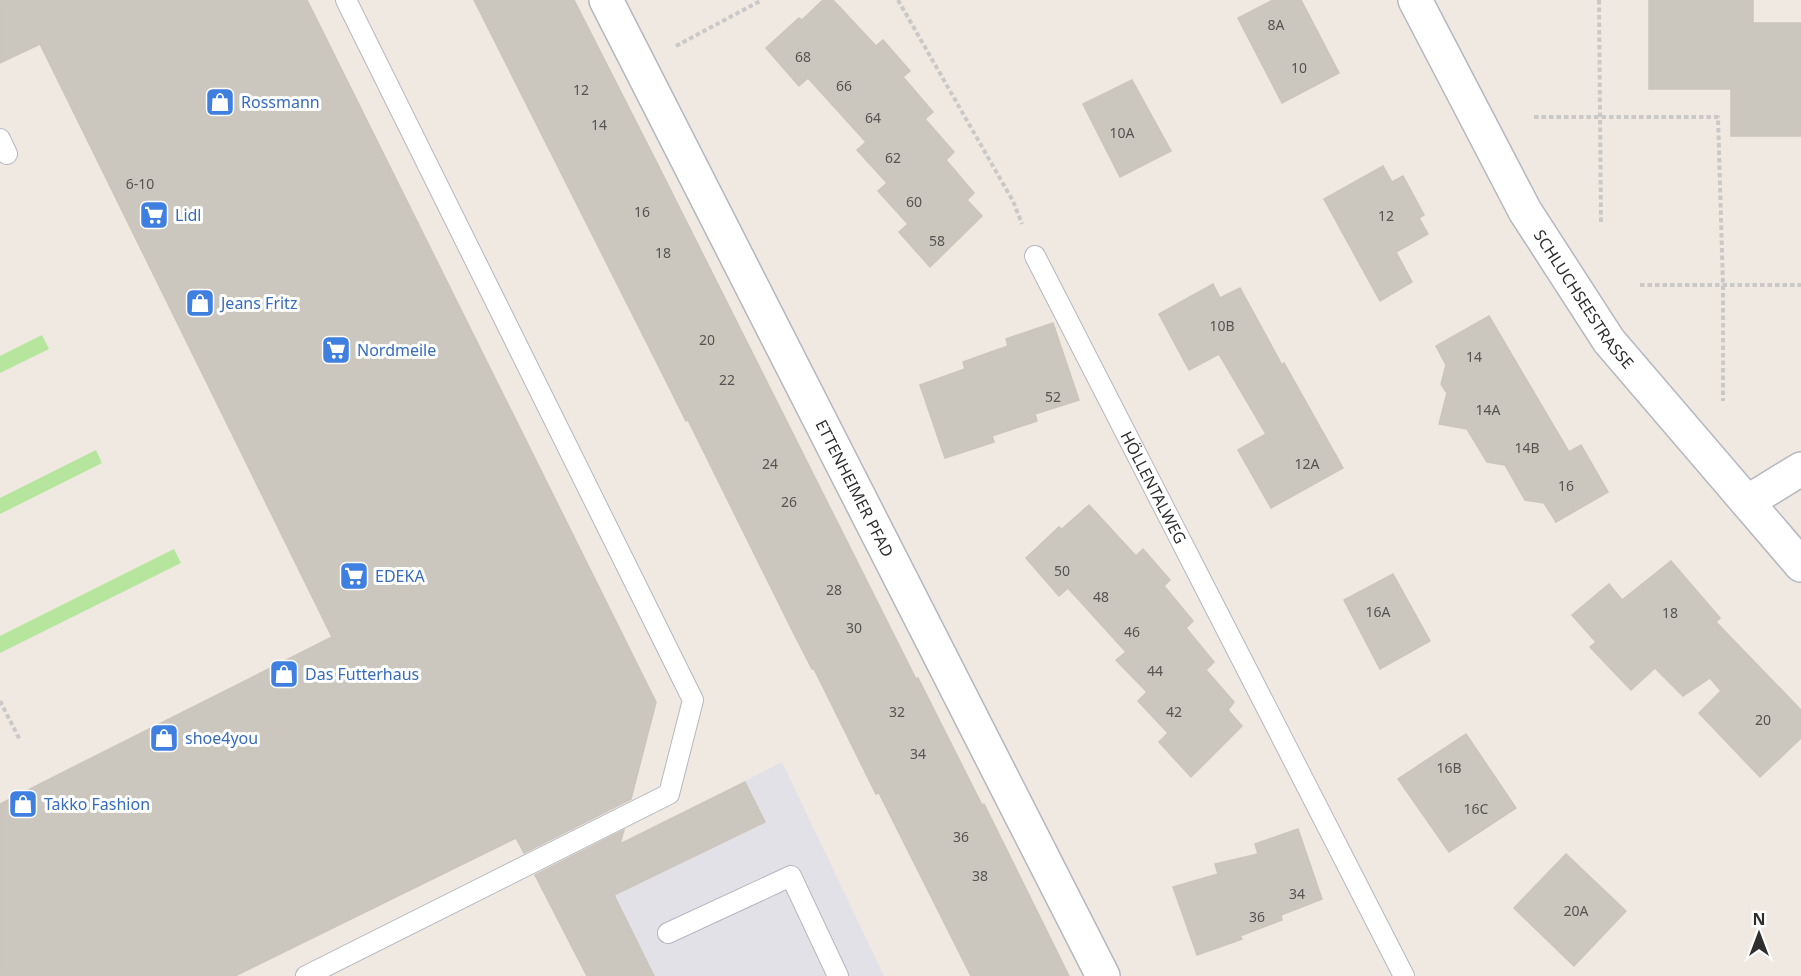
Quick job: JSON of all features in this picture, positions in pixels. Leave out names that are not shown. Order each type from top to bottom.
[{"type":"street","name":"ETTENHEIMER PFAD","points":[[606,0],[1103,976]]},
{"type":"street","name":"SCHLUCHSEESTRASSE","points":[[1415,0],[1525,211],[1609,341],[1801,565]]},
{"type":"street","points":[[1747,502],[1801,469]]},
{"type":"lane","points":[[306,976],[669,795],[693,700],[346,0]]},
{"type":"lane","name":"HÖLLENTALWEG","points":[[1035,256],[1404,976]]},
{"type":"lane","points":[[668,933],[791,876],[838,976]]},
{"type":"path","points":[[639,64],[762,0]]},
{"type":"path","points":[[898,0],[1013,201],[1035,256]]},
{"type":"path","points":[[1599,0],[1601,224]]},
{"type":"path","points":[[1534,117],[1718,117],[1724,401]]},
{"type":"path","points":[[1640,285],[1801,285]]},
{"type":"path","points":[[0,701],[20,740]]},
{"type":"shaded area","points":[[782,762],[884,976],[587,976],[540,885]]},
{"type":"green space","points":[[42,335],[49,349],[0,373],[0,356]]},
{"type":"green space","points":[[96,450],[102,463],[0,514],[0,498]]},
{"type":"green space","points":[[174,549],[181,563],[0,653],[0,636]]},
{"type":"building","name":"Nordmeile","points":[[0,0],[307,0],[656,702],[631,799],[524,853],[516,838],[235,976],[0,976],[0,804],[332,637],[40,44],[0,63]]},
{"type":"building","points":[[474,0],[574,0],[916,679],[918,678],[982,805],[984,804],[1069,976],[971,976],[879,793],[876,794],[814,669],[793,632]]},
{"type":"building","points":[[823,0],[833,0],[876,46],[883,40],[910,71],[903,77],[933,112],[925,119],[954,152],[946,160],[974,193],[967,200],[982,216],[930,267],[899,232],[908,224],[878,191],[887,183],[857,150],[866,142],[808,78],[799,86],[766,48]]},
{"type":"building","points":[[1273,0],[1301,0],[1339,73],[1282,103],[1238,18]]},
{"type":"building","points":[[1649,0],[1753,0],[1753,23],[1801,23],[1801,136],[1731,136],[1731,89],[1649,89]]},
{"type":"building","points":[[1132,80],[1171,151],[1120,177],[1083,104]]},
{"type":"building","points":[[1383,166],[1392,182],[1403,176],[1424,215],[1419,218],[1428,234],[1396,252],[1412,282],[1380,301],[1324,199]]},
{"type":"building","points":[[1213,284],[1220,298],[1240,288],[1343,468],[1271,508],[1238,450],[1266,434],[1219,354],[1189,370],[1159,314]]},
{"type":"building","points":[[1489,316],[1569,452],[1581,445],[1608,492],[1556,522],[1544,503],[1525,500],[1505,465],[1487,462],[1467,429],[1439,424],[1447,393],[1441,384],[1446,365],[1436,346]]},
{"type":"building","points":[[1053,323],[1079,400],[1035,414],[1037,421],[992,436],[994,442],[945,458],[920,385],[965,369],[963,362],[1008,346],[1006,339]]},
{"type":"building","points":[[1089,505],[1136,556],[1143,549],[1170,580],[1164,586],[1193,621],[1186,628],[1214,662],[1206,670],[1234,702],[1228,710],[1242,726],[1191,777],[1159,742],[1168,733],[1138,701],[1147,692],[1116,660],[1126,652],[1068,588],[1059,596],[1026,558],[1059,527],[1062,529]]},
{"type":"building","points":[[1671,561],[1720,618],[1716,622],[1801,710],[1801,738],[1760,777],[1699,713],[1721,691],[1710,678],[1683,696],[1655,668],[1631,690],[1590,647],[1596,642],[1572,615],[1609,584],[1622,600]]},
{"type":"building","points":[[1393,574],[1430,641],[1380,669],[1344,600]]},
{"type":"building","points":[[1466,734],[1516,808],[1449,852],[1398,779]]},
{"type":"building","points":[[745,782],[765,822],[614,895],[654,976],[587,976],[535,875],[624,830],[620,844]]},
{"type":"building","points":[[1298,829],[1322,899],[1281,915],[1282,920],[1240,936],[1242,939],[1197,955],[1173,887],[1218,874],[1215,864],[1258,854],[1255,844]]},
{"type":"building","points":[[1566,854],[1626,911],[1574,966],[1514,908]]},
{"type":"place","name":"Rossmann","points":[[220,102]]},
{"type":"place","name":"Lidl","points":[[154,215]]},
{"type":"place","name":"Jeans Fritz","points":[[200,303]]},
{"type":"place","name":"Nordmeile","points":[[336,350]]},
{"type":"place","name":"EDEKA","points":[[354,576]]},
{"type":"place","name":"Das Futterhaus","points":[[284,674]]},
{"type":"place","name":"shoe4you","points":[[164,738]]},
{"type":"place","name":"Takko Fashion","points":[[23,804]]}]
